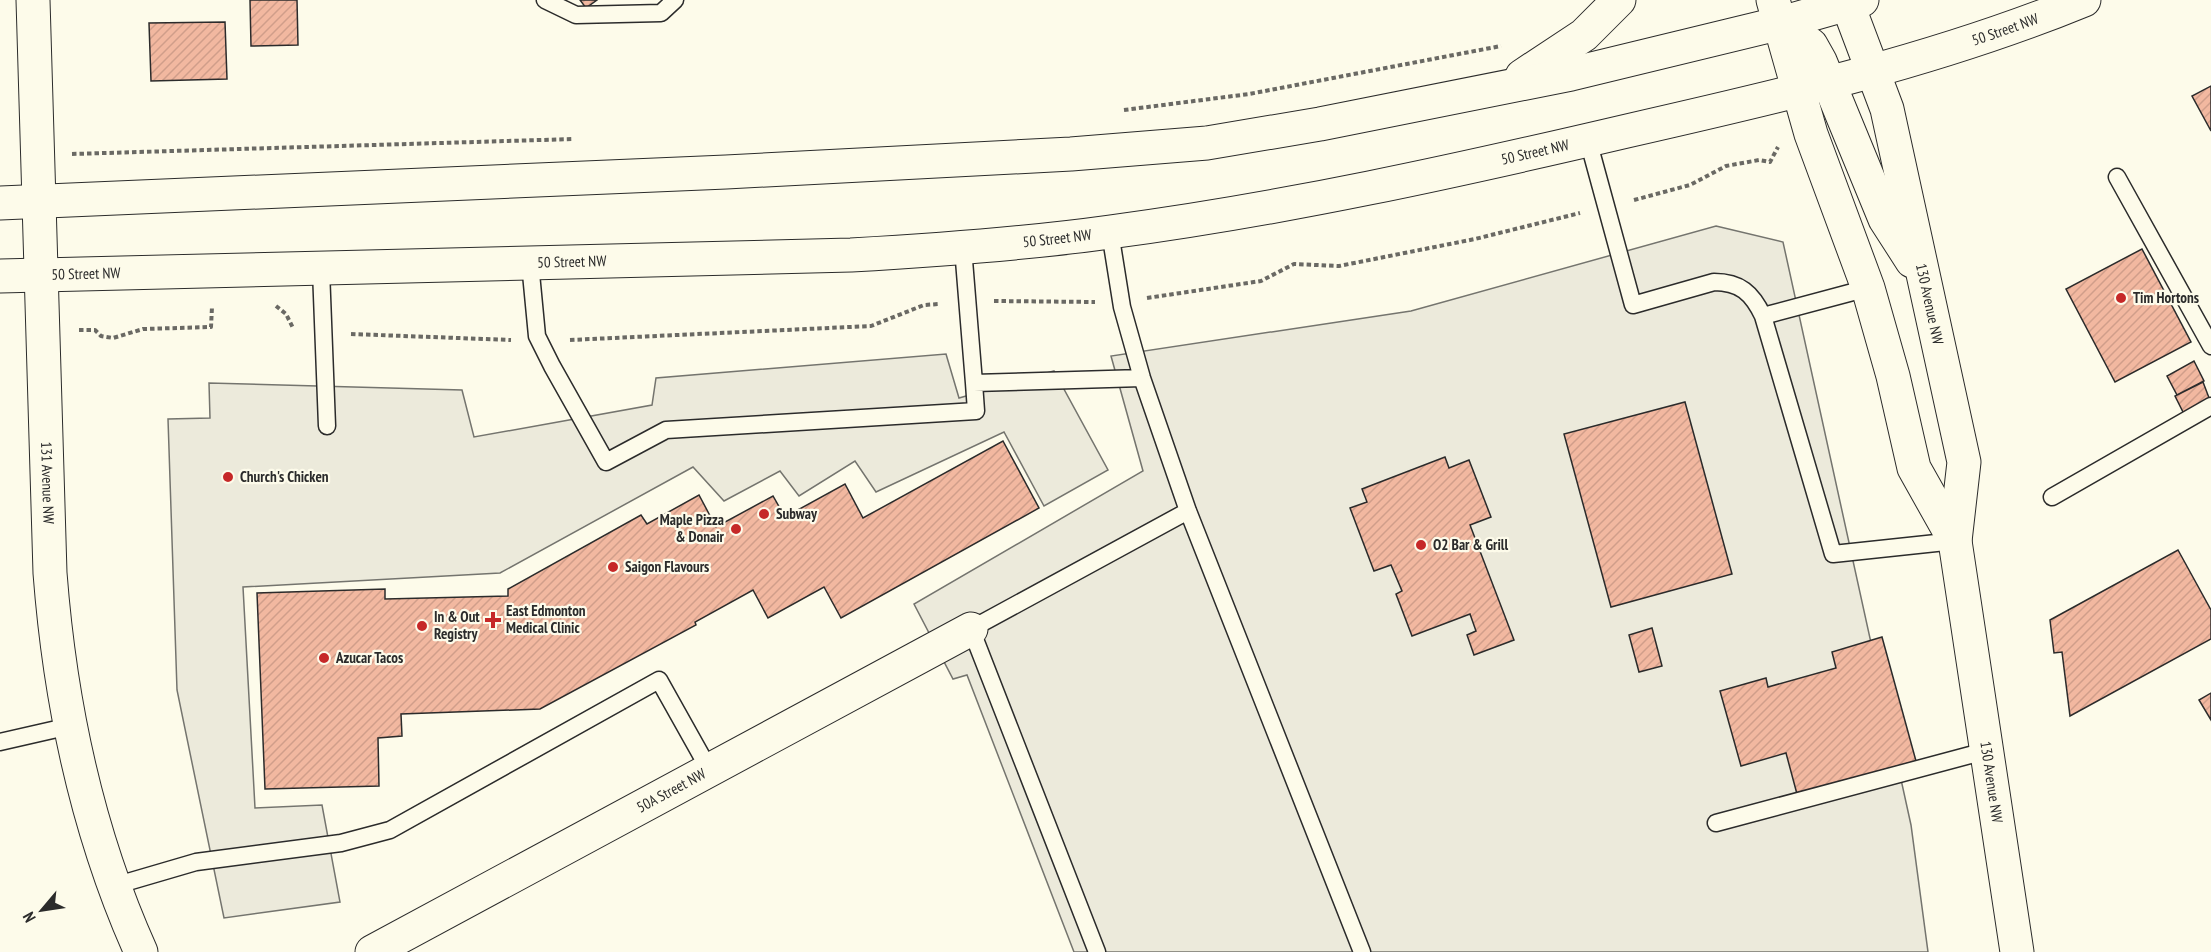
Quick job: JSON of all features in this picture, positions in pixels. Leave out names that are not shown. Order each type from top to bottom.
[{"type":"main road","name":"131 Avenue NW","points":[[33,0],[50,573],[70,726],[92,817],[114,886],[141,952]]},
{"type":"main road","points":[[1500,89],[1584,35],[1619,0]]},
{"type":"main road","name":"50 Street NW","points":[[0,276],[728,259],[963,248],[1110,232],[1311,198],[1588,140],[1916,59],[2084,0]]},
{"type":"main road","points":[[0,203],[726,172],[1071,154],[1208,142],[1320,124],[1500,89],[1777,11],[1852,2]]},
{"type":"main road","name":"130 Avenue NW","points":[[1852,2],[1887,109],[1964,462],[1955,541],[1989,750],[2017,952]]},
{"type":"main road","points":[[1777,11],[1813,86],[1885,219],[1924,281]]},
{"type":"main road","name":"130 Avenue NW","points":[[1813,86],[1811,134],[1868,288],[1893,376],[1914,468],[1955,541]]},
{"type":"main road","name":"50A Street NW","points":[[372,952],[971,629]]},
{"type":"lane","points":[[546,0],[576,15],[660,13],[675,0]]},
{"type":"lane","points":[[1588,140],[1633,305],[1713,282],[1727,282],[1747,290],[1763,316],[1833,554],[1955,541]]},
{"type":"lane","points":[[2117,177],[2211,346]]},
{"type":"lane","points":[[1110,232],[1122,307],[1142,378],[1188,511],[1362,952]]},
{"type":"lane","points":[[530,263],[537,336],[606,462],[666,430],[975,411],[963,248]]},
{"type":"lane","points":[[321,270],[327,426]]},
{"type":"lane","points":[[1763,316],[1868,288]]},
{"type":"lane","points":[[974,383],[1142,378]]},
{"type":"lane","points":[[2052,497],[2211,406]]},
{"type":"lane","points":[[1096,952],[971,629],[1188,511]]},
{"type":"lane","points":[[114,886],[196,862],[341,843],[390,830],[659,680],[710,771]]},
{"type":"lane","points":[[0,742],[70,726]]},
{"type":"lane","points":[[1716,823],[1989,750]]},
{"type":"path","points":[[1120,111],[1249,94],[1507,45]]},
{"type":"path","points":[[39,153],[88,155],[581,139]]},
{"type":"shaded area","points":[[1716,226],[1783,242],[1911,825],[1928,952],[1074,952],[967,675],[953,679],[914,604],[1143,471],[1111,356],[1411,311]]},
{"type":"shaded area","points":[[946,354],[959,398],[1054,371],[1108,470],[1044,506],[1004,432],[876,492],[855,461],[799,496],[780,471],[724,501],[693,467],[500,573],[243,587],[255,808],[322,805],[340,902],[224,918],[177,690],[168,419],[210,418],[209,383],[462,390],[474,437],[652,405],[656,378]]},
{"type":"building","points":[[250,0],[297,0],[298,45],[251,46]]},
{"type":"building","points":[[580,0],[597,0],[586,8]]},
{"type":"building","points":[[225,22],[227,79],[151,81],[149,23]]},
{"type":"building","points":[[2211,86],[2211,131],[2192,96]]},
{"type":"building","points":[[2142,249],[2191,342],[2115,382],[2066,289]]},
{"type":"building","points":[[2194,361],[2204,381],[2177,395],[2167,376]]},
{"type":"building","points":[[2203,382],[2211,403],[2185,416],[2175,396]]},
{"type":"building","points":[[1685,402],[1732,574],[1611,607],[1564,434]]},
{"type":"building","points":[[1003,441],[1039,508],[841,618],[824,587],[768,618],[753,590],[695,622],[696,625],[540,709],[401,714],[402,736],[378,738],[379,786],[265,789],[257,593],[385,589],[385,599],[508,596],[508,589],[641,515],[647,524],[699,495],[716,527],[773,496],[785,517],[845,484],[863,518]]},
{"type":"building","name":"O2 Bar & Grill","points":[[1445,457],[1449,468],[1469,460],[1491,517],[1470,525],[1514,640],[1474,655],[1467,635],[1476,631],[1470,614],[1412,636],[1396,594],[1402,591],[1391,565],[1374,571],[1350,508],[1367,502],[1362,489]]},
{"type":"building","points":[[2178,550],[2211,610],[2211,639],[2070,716],[2062,652],[2054,653],[2050,620]]},
{"type":"building","points":[[1652,628],[1662,666],[1639,672],[1629,635]]},
{"type":"building","points":[[1882,637],[1916,761],[1797,794],[1786,753],[1741,766],[1720,691],[1766,678],[1768,687],[1836,668],[1832,652]]},
{"type":"building","points":[[2211,693],[2211,720],[2199,700]]},
{"type":"place","name":"Tim Hortons","points":[[2121,298]]},
{"type":"place","name":"Church's Chicken","points":[[228,477]]},
{"type":"place","name":"Subway","points":[[764,514]]},
{"type":"place","name":"Maple Pizza & Donair","points":[[736,529]]},
{"type":"place","name":"O2 Bar & Grill","points":[[1421,545]]},
{"type":"place","name":"Saigon Flavours","points":[[613,567]]},
{"type":"place","name":"East Edmonton Medical Clinic","points":[[493,620]]},
{"type":"place","name":"In & Out Registry","points":[[422,626]]},
{"type":"place","name":"Azucar Tacos","points":[[324,658]]}]
